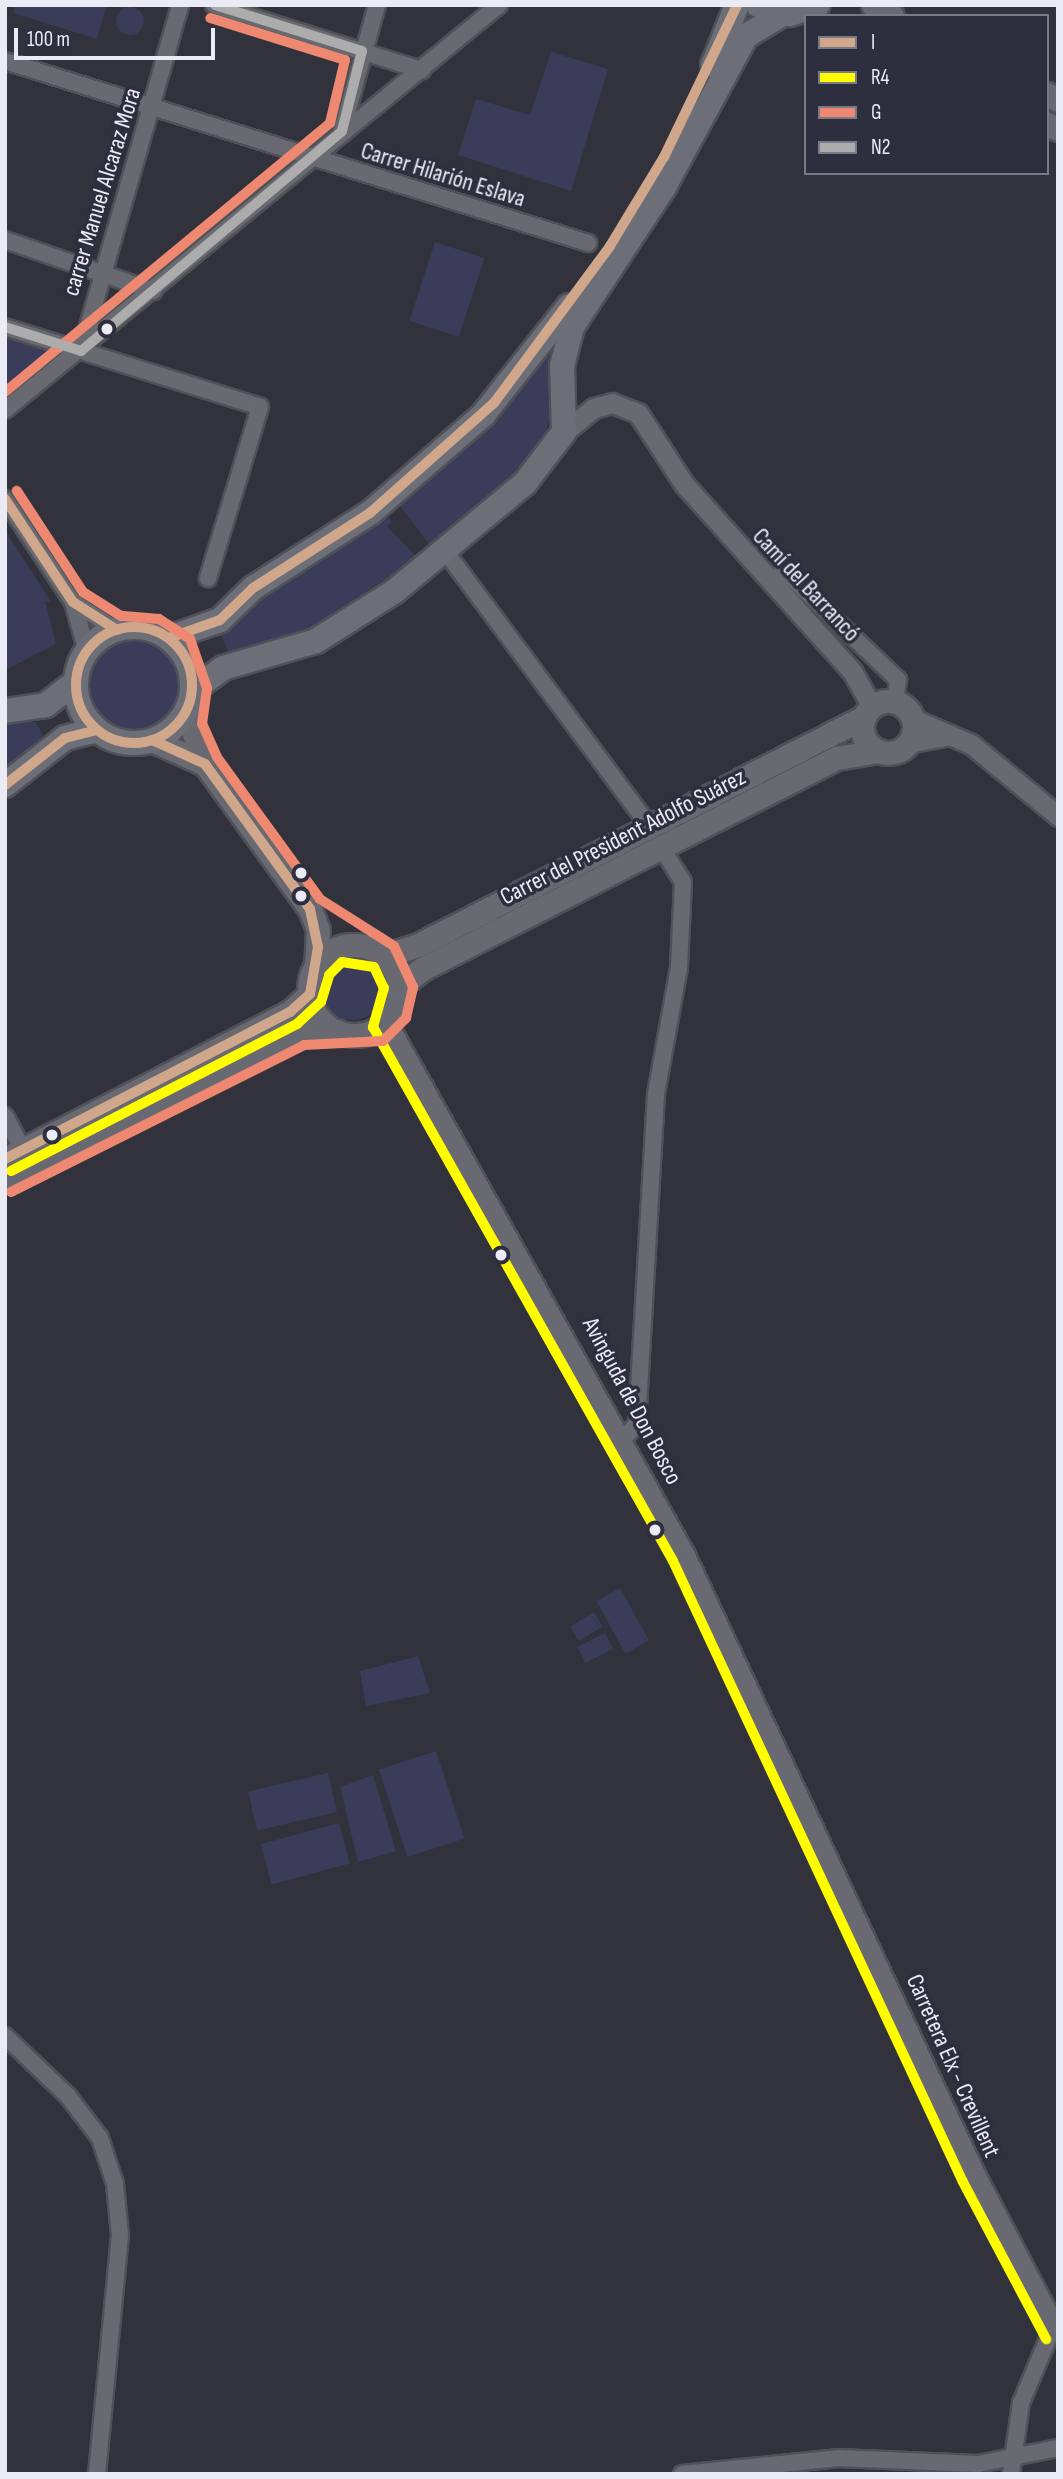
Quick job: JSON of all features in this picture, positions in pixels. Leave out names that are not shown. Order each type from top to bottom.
[{"type":"main road","points":[[169,638],[220,620],[253,589],[370,513],[494,403],[548,338],[629,216],[713,64],[737,5]]},
{"type":"main road","points":[[758,5],[819,14]]},
{"type":"main road","points":[[873,5],[889,14]]},
{"type":"main road","points":[[152,740],[223,668],[316,641],[444,551],[525,483],[564,432],[562,366],[572,327],[664,187],[746,36],[801,10]]},
{"type":"main road","points":[[5,711],[46,705],[74,683],[87,652],[117,630],[136,628],[169,638],[187,660],[190,701],[205,764],[310,909],[317,930],[316,968],[310,994],[318,1016],[337,1031]]},
{"type":"main road","points":[[74,683],[82,710],[97,730],[133,743],[152,740],[205,764]]},
{"type":"main road","points":[[895,702],[913,719],[908,744],[895,752],[878,751],[863,733],[868,712],[895,702]]},
{"type":"main road","name":"Carrer del President Adolfo Suárez","points":[[399,987],[422,969],[868,712]]},
{"type":"main road","points":[[5,785],[65,738],[97,730]]},
{"type":"main road","name":"Carrer del President Adolfo Suárez","points":[[384,956],[836,758],[878,751]]},
{"type":"main road","points":[[5,1180],[300,1031],[363,1034],[386,1021],[399,987],[384,956],[363,946],[310,909]]},
{"type":"main road","points":[[316,968],[336,949],[363,946]]},
{"type":"main road","points":[[14,1155],[290,1012],[310,994]]},
{"type":"street","name":"carrer Manuel Alcaraz Mora","points":[[81,351],[100,272],[180,5]]},
{"type":"street","points":[[214,5],[422,70]]},
{"type":"street","points":[[342,131],[362,51],[377,5]]},
{"type":"street","points":[[5,410],[81,351],[313,160],[342,131],[422,70],[499,5]]},
{"type":"street","name":"Carrer Hilarión Eslava","points":[[5,61],[313,160],[588,243]]},
{"type":"street","points":[[5,240],[153,291]]},
{"type":"street","points":[[5,327],[260,407],[208,578]]},
{"type":"street","name":"Camí del Barrancó","points":[[564,432],[594,408],[626,405],[638,413],[675,474],[852,671],[868,712]]},
{"type":"street","points":[[5,499],[73,602],[87,652]]},
{"type":"street","points":[[444,551],[655,837],[683,882],[679,967],[656,1094],[638,1424],[623,1439]]},
{"type":"street","points":[[782,569],[898,680],[895,702]]},
{"type":"street","points":[[73,602],[117,630]]},
{"type":"street","points":[[913,719],[988,756],[1058,816]]},
{"type":"street","points":[[908,744],[951,736]]},
{"type":"street","name":"Avinguda de Don Bosco","points":[[386,1021],[623,1439],[810,1817]]},
{"type":"street","points":[[5,1116],[14,1155]]},
{"type":"street","name":"Carretera Elx - Crevillent","points":[[810,1817],[976,2176],[1056,2329]]},
{"type":"street","points":[[5,2036],[92,2127],[115,2184],[120,2235],[97,2474]]},
{"type":"street","points":[[1010,2468],[1021,2403],[1056,2329]]},
{"type":"street","points":[[682,2474],[839,2458],[1010,2468],[1058,2448]]},
{"type":"shaded area","points":[[15,5],[107,5],[97,39],[13,13]]},
{"type":"shaded area","points":[[130,7],[140,11],[144,21],[140,31],[130,35],[120,31],[116,21],[120,11]]},
{"type":"shaded area","points":[[551,52],[608,69],[571,191],[458,155],[476,99],[530,115]]},
{"type":"shaded area","points":[[435,242],[484,258],[459,337],[409,321]]},
{"type":"shaded area","points":[[5,331],[52,354],[5,396]]},
{"type":"shaded area","points":[[548,350],[553,402],[544,441],[510,480],[431,547],[398,503]]},
{"type":"shaded area","points":[[386,513],[392,522],[387,526],[418,558],[293,639],[229,653],[220,632],[261,594]]},
{"type":"shaded area","points":[[5,530],[51,602],[45,601],[56,644],[5,670]]},
{"type":"shaded area","points":[[133,638],[151,641],[166,651],[176,666],[179,684],[176,702],[166,717],[151,727],[133,730],[115,727],[100,717],[90,702],[87,684],[90,666],[100,651],[115,641]]},
{"type":"shaded area","points":[[36,722],[43,736],[5,769],[5,723]]},
{"type":"shaded area","points":[[346,958],[358,958],[374,967],[381,977],[381,1001],[374,1011],[358,1020],[346,1020],[335,1015],[326,1006],[321,995],[321,983],[326,972],[335,963]]},
{"type":"shaded area","points":[[620,1588],[649,1640],[625,1654],[596,1601]]},
{"type":"shaded area","points":[[594,1612],[603,1627],[579,1641],[570,1626]]},
{"type":"shaded area","points":[[605,1633],[613,1649],[586,1663],[577,1647]]},
{"type":"shaded area","points":[[418,1656],[430,1693],[366,1706],[360,1671]]},
{"type":"shaded area","points":[[436,1751],[464,1838],[407,1857],[379,1770]]},
{"type":"shaded area","points":[[328,1773],[337,1812],[257,1830],[248,1791]]},
{"type":"shaded area","points":[[373,1775],[396,1851],[358,1862],[340,1787]]},
{"type":"shaded area","points":[[339,1823],[350,1864],[272,1885],[261,1844]]},
{"type":"transit line","name":"N2","points":[[5,327],[81,351],[342,131],[362,51],[215,5]]},
{"type":"transit line","name":"I","points":[[169,638],[220,620],[253,588],[370,513],[494,403],[610,246],[664,157],[737,5]]},
{"type":"transit line","name":"G","points":[[5,392],[330,123],[345,60],[210,18]]},
{"type":"transit line","name":"G","points":[[11,1192],[304,1045],[383,1041],[406,1018],[413,987],[394,946],[320,899],[217,757],[202,724],[207,688],[190,639],[159,619],[121,616],[83,592],[17,491]]},
{"type":"transit line","name":"I","points":[[5,499],[73,602],[117,630]]},
{"type":"transit line","name":"I","points":[[134,627],[156,632],[175,644],[187,663],[192,685],[187,707],[175,726],[156,738],[134,743],[112,738],[93,726],[81,707],[76,685],[81,663],[93,644],[112,632],[134,627]]},
{"type":"transit line","name":"I","points":[[5,785],[65,738],[97,730]]},
{"type":"transit line","name":"I","points":[[5,1159],[290,1012],[310,994],[318,947],[310,909],[205,764],[152,740]]},
{"type":"transit line","name":"R4","points":[[11,1171],[297,1024],[321,1002],[329,975],[342,962],[374,967],[384,988],[373,1027],[673,1561],[963,2182],[1046,2339]]}]
